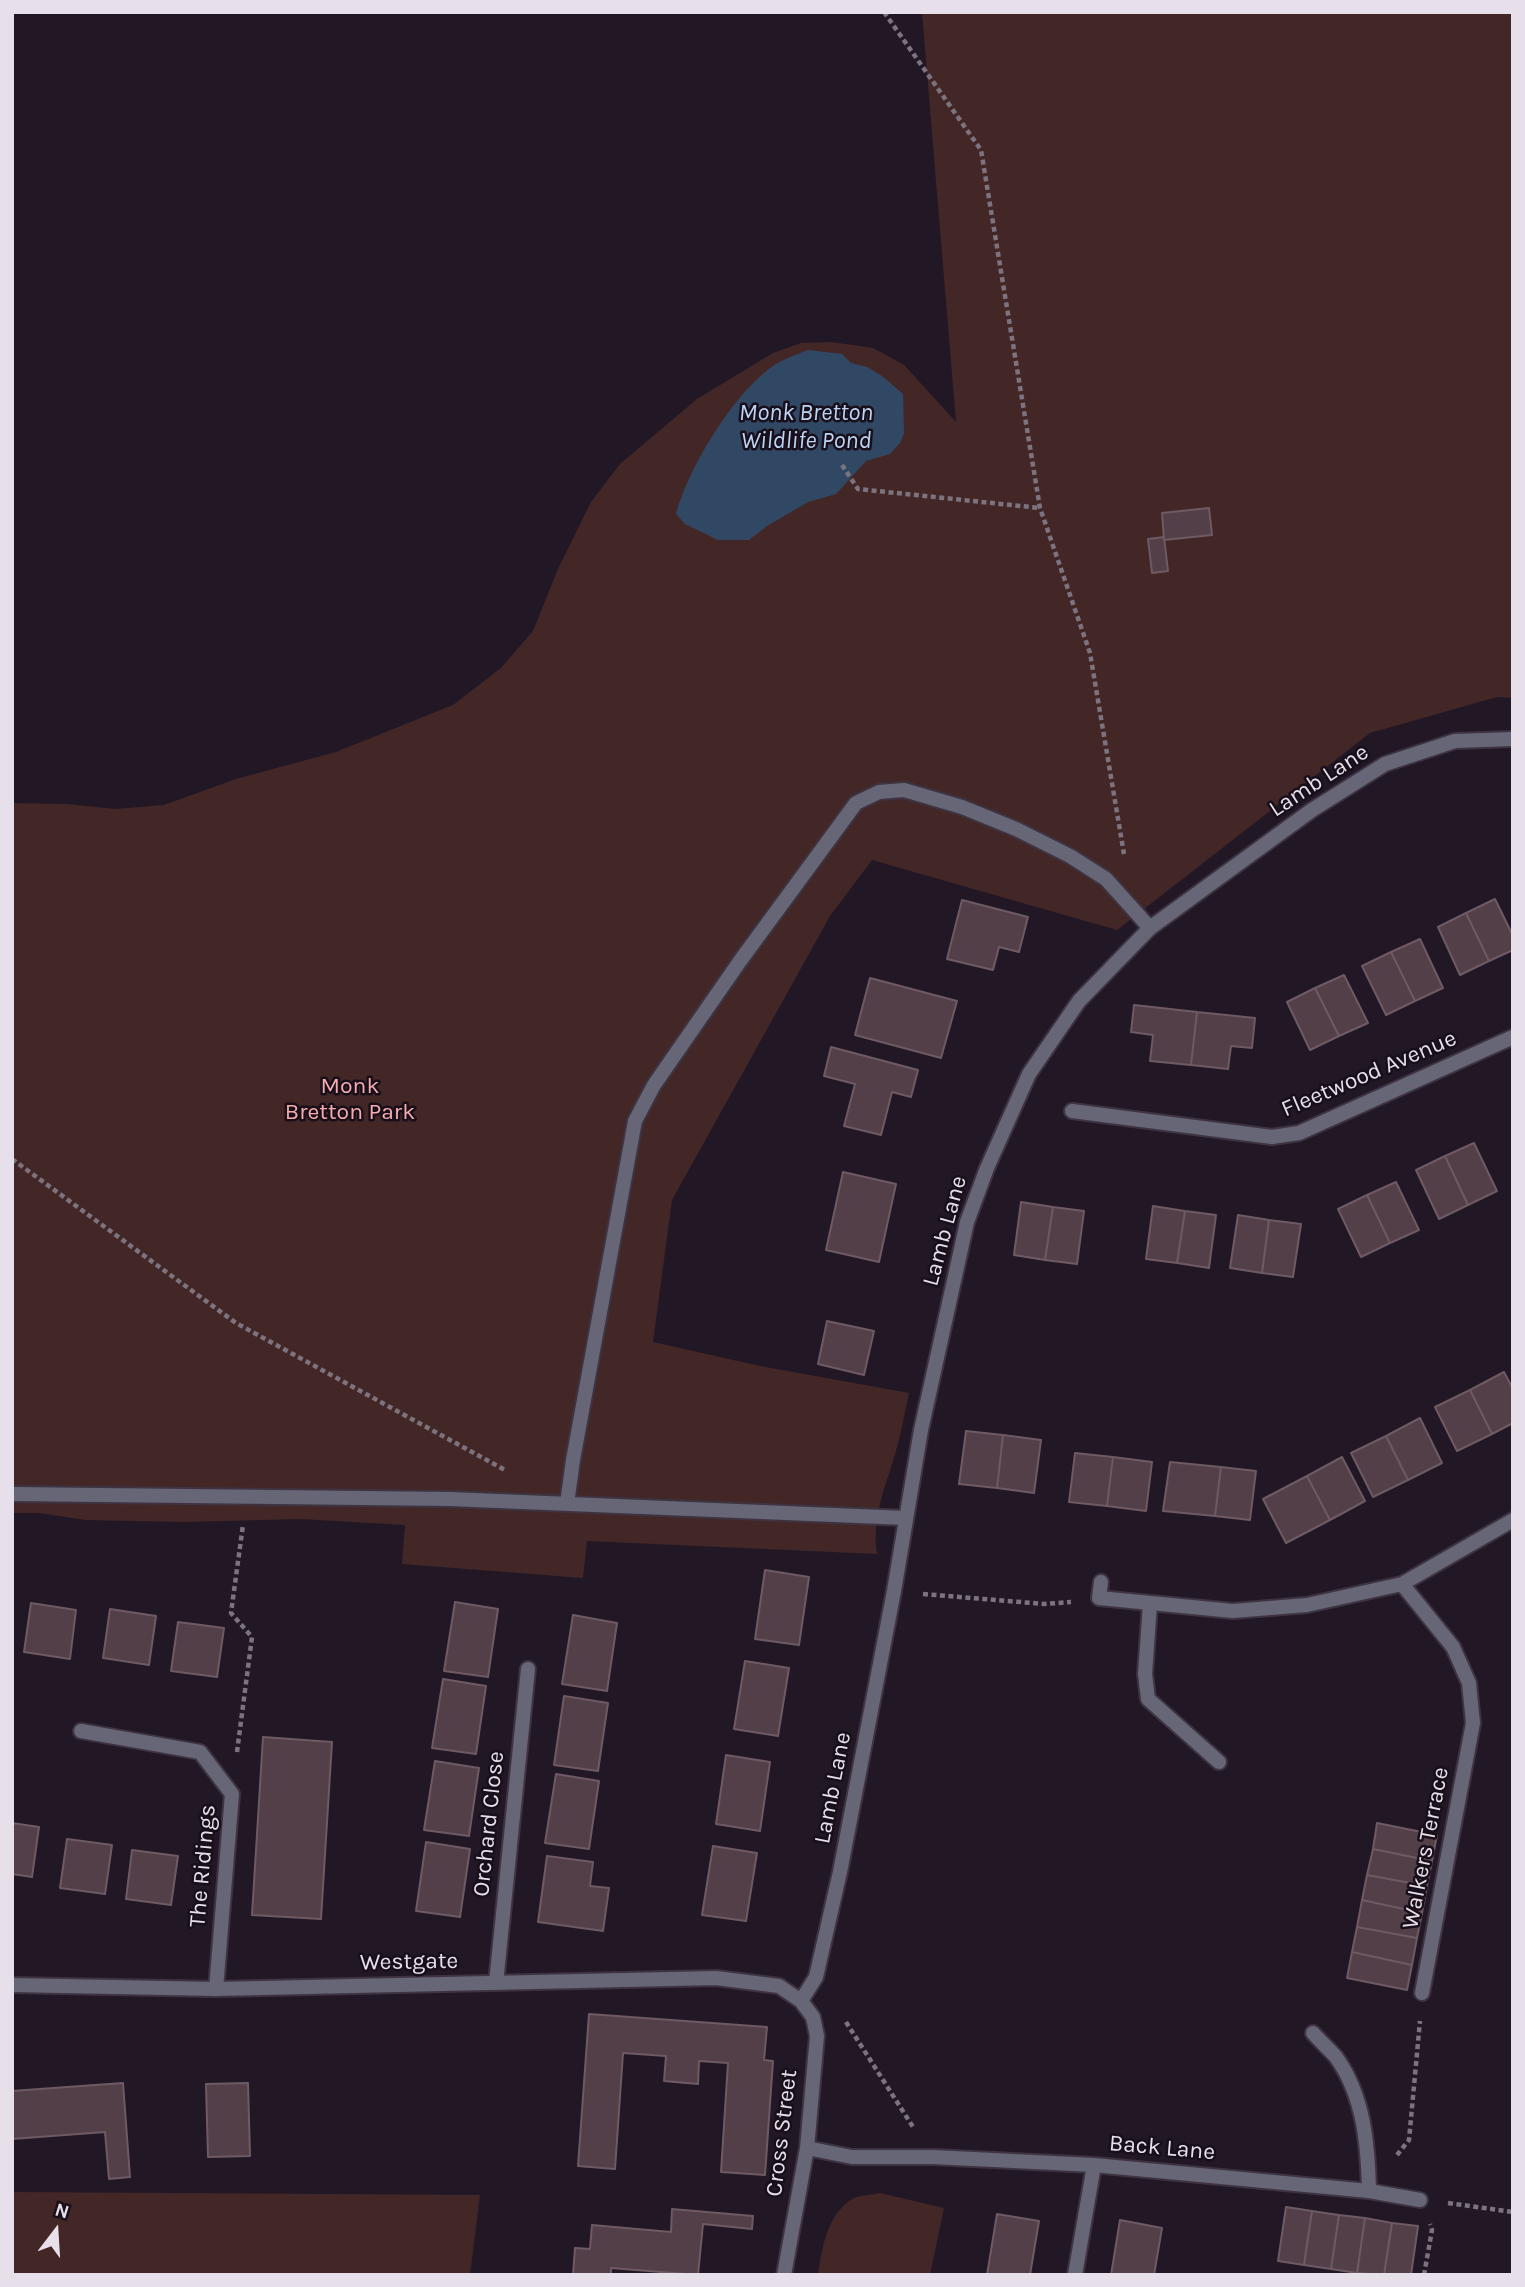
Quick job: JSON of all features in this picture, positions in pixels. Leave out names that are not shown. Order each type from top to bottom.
[{"type":"street","name":"Lamb Lane","points":[[801,2001],[816,1977],[840,1872],[894,1591],[921,1430],[964,1233],[987,1168],[1029,1073],[1079,1001],[1150,928],[1312,810],[1385,764],[1455,741],[1513,739]]},
{"type":"street","points":[[567,1504],[635,1121],[654,1084],[856,803],[879,792],[905,790],[962,807],[1016,829],[1070,856],[1106,879],[1150,928]]},
{"type":"street","name":"Fleetwood Avenue","points":[[1072,1111],[1272,1138],[1298,1133],[1513,1037]]},
{"type":"street","points":[[12,1494],[450,1499],[906,1518]]},
{"type":"street","points":[[1101,1582],[1099,1598],[1150,1604],[1245,1610],[1307,1605],[1402,1584],[1513,1520]]},
{"type":"street","name":"Walkers Terrace","points":[[1402,1584],[1453,1647],[1469,1683],[1473,1723],[1422,1993]]},
{"type":"street","points":[[1150,1604],[1145,1674],[1148,1699],[1219,1762]]},
{"type":"street","name":"Orchard Close","points":[[496,1983],[528,1670]]},
{"type":"street","name":"The Ridings","points":[[80,1731],[200,1752],[232,1794],[216,1989]]},
{"type":"street","name":"Westgate","points":[[12,1985],[216,1989],[716,1978],[779,1986],[801,2001]]},
{"type":"street","name":"Cross Street","points":[[784,2275],[807,2148],[817,2036],[813,2017],[801,2001]]},
{"type":"street","points":[[1313,2033],[1336,2058],[1353,2090],[1362,2118],[1368,2152],[1368,2191]]},
{"type":"street","name":"Back Lane","points":[[807,2148],[852,2157],[933,2157],[1094,2165],[1368,2191],[1420,2200]]},
{"type":"street","points":[[1075,2275],[1094,2165]]},
{"type":"path","points":[[884,12],[981,150],[1041,508],[1090,653],[1135,910]]},
{"type":"path","points":[[842,466],[858,489],[1041,508]]},
{"type":"path","points":[[12,1159],[236,1323],[506,1470]]},
{"type":"path","points":[[232,1794],[252,1637],[231,1613],[247,1497]]},
{"type":"path","points":[[894,1591],[1044,1604],[1099,1598]]},
{"type":"path","points":[[1409,2140],[1422,1993]]},
{"type":"path","points":[[846,2022],[933,2157]]},
{"type":"path","points":[[1424,2275],[1432,2230],[1420,2200],[1513,2212]]},
{"type":"green space","name":"Monk Bretton Park","points":[[922,12],[1513,12],[1513,698],[1497,697],[1370,733],[1117,930],[872,860],[830,916],[672,1200],[653,1342],[760,1366],[909,1393],[878,1513],[877,1554],[587,1541],[583,1578],[402,1564],[405,1525],[301,1519],[184,1522],[86,1520],[39,1513],[12,1513],[12,803],[67,804],[115,809],[164,805],[236,779],[336,752],[453,705],[501,668],[533,631],[558,569],[591,502],[620,464],[697,399],[773,353],[801,343],[831,342],[873,348],[904,365],[956,422]]},
{"type":"green space","points":[[12,2192],[480,2195],[470,2275],[12,2275]]},
{"type":"green space","points":[[880,2193],[944,2208],[930,2275],[818,2275],[827,2233],[837,2214],[852,2199]]},
{"type":"water","name":"Monk Bretton Wildlife Pond","points":[[808,350],[842,354],[851,363],[867,367],[882,376],[903,394],[904,433],[900,443],[890,454],[866,461],[836,494],[808,502],[749,540],[718,540],[685,524],[676,514],[682,495],[702,454],[728,413],[758,378],[773,366]]},
{"type":"building","points":[[1209,508],[1212,535],[1164,540],[1162,513]]},
{"type":"building","points":[[1164,537],[1168,571],[1152,573],[1148,539]]},
{"type":"building","points":[[1495,899],[1513,936],[1513,950],[1489,961],[1466,913]]},
{"type":"building","points":[[962,900],[1028,917],[1019,952],[999,947],[993,970],[947,959]]},
{"type":"building","points":[[1466,913],[1489,961],[1460,975],[1438,927]]},
{"type":"building","points":[[1420,939],[1443,988],[1415,1001],[1391,952]]},
{"type":"building","points":[[1391,952],[1415,1001],[1386,1015],[1362,966]]},
{"type":"building","points":[[1344,975],[1368,1023],[1339,1036],[1315,988]]},
{"type":"building","points":[[870,978],[957,1001],[941,1058],[855,1035]]},
{"type":"building","points":[[1315,988],[1339,1036],[1310,1050],[1287,1002]]},
{"type":"building","points":[[1134,1005],[1197,1012],[1191,1065],[1150,1061],[1153,1035],[1131,1032]]},
{"type":"building","points":[[1197,1012],[1255,1018],[1252,1048],[1231,1046],[1228,1069],[1191,1065]]},
{"type":"building","points":[[831,1047],[918,1070],[911,1097],[892,1092],[881,1135],[844,1126],[855,1084],[824,1076]]},
{"type":"building","points":[[1474,1143],[1497,1191],[1468,1205],[1445,1156]]},
{"type":"building","points":[[1445,1156],[1468,1205],[1439,1219],[1416,1170]]},
{"type":"building","points":[[843,1172],[896,1184],[879,1262],[826,1250]]},
{"type":"building","points":[[1396,1182],[1419,1230],[1390,1243],[1367,1195]]},
{"type":"building","points":[[1367,1195],[1390,1243],[1361,1257],[1338,1209]]},
{"type":"building","points":[[1021,1202],[1053,1207],[1045,1260],[1014,1255]]},
{"type":"building","points":[[1153,1206],[1185,1211],[1177,1263],[1146,1259]]},
{"type":"building","points":[[1053,1207],[1084,1211],[1077,1264],[1045,1260]]},
{"type":"building","points":[[1185,1211],[1216,1215],[1209,1268],[1177,1263]]},
{"type":"building","points":[[1238,1215],[1269,1220],[1262,1273],[1230,1268]]},
{"type":"building","points":[[1269,1220],[1301,1224],[1293,1277],[1262,1273]]},
{"type":"building","points":[[827,1321],[874,1331],[864,1375],[818,1364]]},
{"type":"building","points":[[1504,1372],[1513,1389],[1513,1423],[1492,1434],[1470,1390]]},
{"type":"building","points":[[1470,1390],[1492,1434],[1457,1451],[1435,1407]]},
{"type":"building","points":[[1420,1418],[1442,1463],[1408,1480],[1386,1436]]},
{"type":"building","points":[[966,1431],[1003,1435],[997,1488],[959,1484]]},
{"type":"building","points":[[1003,1435],[1041,1440],[1034,1493],[997,1488]]},
{"type":"building","points":[[1386,1436],[1408,1480],[1373,1497],[1351,1453]]},
{"type":"building","points":[[1075,1453],[1113,1457],[1107,1506],[1069,1502]]},
{"type":"building","points":[[1113,1457],[1152,1462],[1146,1511],[1107,1506]]},
{"type":"building","points":[[1342,1457],[1365,1501],[1330,1520],[1307,1476]]},
{"type":"building","points":[[1170,1462],[1221,1467],[1215,1516],[1163,1511]]},
{"type":"building","points":[[1221,1467],[1256,1471],[1250,1520],[1215,1516]]},
{"type":"building","points":[[1307,1476],[1330,1520],[1286,1543],[1263,1499]]},
{"type":"building","points":[[765,1570],[809,1577],[799,1645],[755,1639]]},
{"type":"building","points":[[455,1602],[498,1609],[488,1677],[444,1671]]},
{"type":"building","points":[[31,1603],[76,1610],[70,1659],[24,1652]]},
{"type":"building","points":[[110,1609],[156,1616],[149,1665],[103,1658]]},
{"type":"building","points":[[573,1615],[617,1623],[607,1691],[562,1684]]},
{"type":"building","points":[[178,1622],[224,1628],[217,1677],[171,1671]]},
{"type":"building","points":[[745,1661],[789,1668],[778,1736],[734,1729]]},
{"type":"building","points":[[443,1679],[486,1686],[476,1754],[432,1748]]},
{"type":"building","points":[[564,1696],[608,1703],[598,1771],[554,1765]]},
{"type":"building","points":[[263,1737],[332,1742],[321,1919],[252,1915]]},
{"type":"building","points":[[726,1755],[770,1762],[760,1831],[716,1824]]},
{"type":"building","points":[[435,1761],[479,1768],[469,1836],[424,1830]]},
{"type":"building","points":[[556,1774],[599,1781],[589,1849],[545,1843]]},
{"type":"building","points":[[12,1823],[39,1827],[32,1877],[12,1874]]},
{"type":"building","points":[[1377,1823],[1437,1835],[1432,1861],[1373,1849]]},
{"type":"building","points":[[67,1839],[112,1845],[105,1894],[60,1888]]},
{"type":"building","points":[[426,1842],[470,1849],[460,1917],[416,1911]]},
{"type":"building","points":[[713,1846],[757,1853],[746,1921],[702,1915]]},
{"type":"building","points":[[1373,1849],[1432,1861],[1427,1886],[1367,1875]]},
{"type":"building","points":[[132,1850],[178,1856],[171,1905],[126,1899]]},
{"type":"building","points":[[547,1856],[593,1862],[590,1886],[609,1888],[603,1931],[538,1922]]},
{"type":"building","points":[[1367,1875],[1427,1886],[1422,1913],[1362,1900]]},
{"type":"building","points":[[1362,1900],[1422,1913],[1417,1938],[1357,1927]]},
{"type":"building","points":[[1357,1927],[1417,1938],[1412,1965],[1352,1952]]},
{"type":"building","points":[[1352,1952],[1412,1965],[1407,1990],[1347,1978]]},
{"type":"building","points":[[589,2014],[767,2027],[764,2060],[773,2061],[765,2175],[721,2172],[728,2063],[699,2061],[698,2084],[664,2081],[666,2056],[623,2053],[615,2169],[578,2166]]},
{"type":"building","points":[[123,2083],[130,2177],[109,2179],[105,2132],[12,2139],[12,2091]]},
{"type":"building","points":[[248,2083],[250,2156],[208,2157],[206,2084]]},
{"type":"building","points":[[1286,2207],[1312,2211],[1304,2265],[1278,2261]]},
{"type":"building","points":[[672,2209],[753,2216],[752,2229],[703,2224],[698,2275],[611,2268],[611,2275],[573,2275],[575,2248],[590,2249],[592,2225],[671,2232]]},
{"type":"building","points":[[1312,2211],[1339,2215],[1331,2269],[1304,2265]]},
{"type":"building","points":[[997,2214],[1039,2221],[1030,2275],[987,2275]]},
{"type":"building","points":[[1339,2215],[1365,2218],[1357,2273],[1331,2269]]},
{"type":"building","points":[[1365,2218],[1392,2223],[1384,2275],[1357,2273]]},
{"type":"building","points":[[1120,2220],[1162,2228],[1154,2275],[1111,2275]]},
{"type":"building","points":[[1392,2223],[1418,2226],[1411,2275],[1384,2275]]}]
